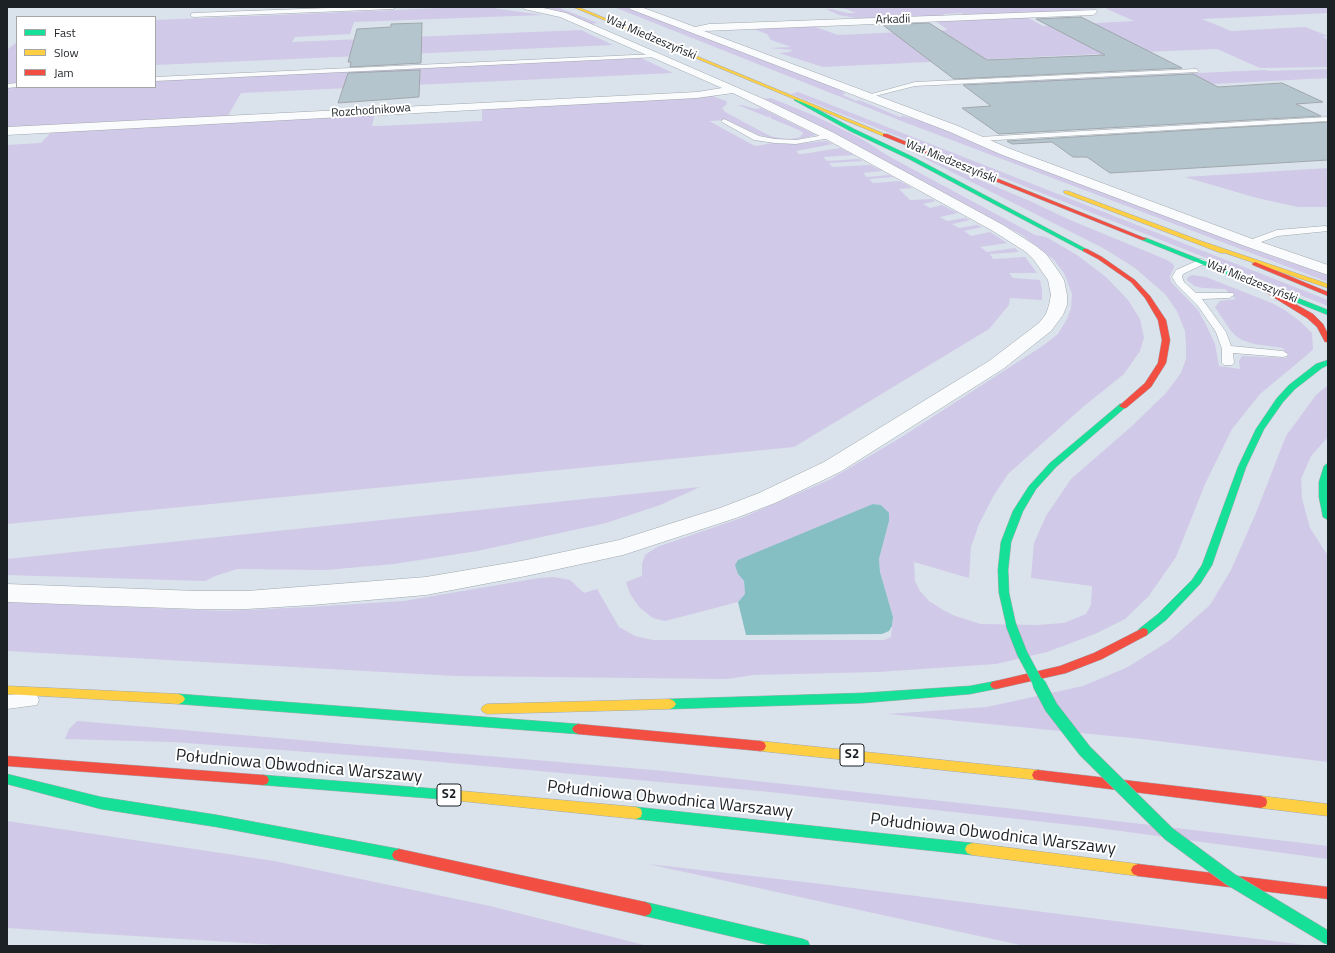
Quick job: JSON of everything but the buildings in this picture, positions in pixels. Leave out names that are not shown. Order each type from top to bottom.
[{"type":"main road","name":"Wał Miedzeszyński","points":[[575,7],[796,99],[1328,313]]},
{"type":"main road","name":"Wał Miedzeszyński","points":[[598,7],[646,26]]},
{"type":"main road","points":[[796,99],[852,130],[957,182],[1100,258],[1133,281],[1148,297],[1162,320],[1166,340],[1162,363],[1148,385],[1053,465],[1032,488],[1018,511],[1006,542],[1003,570],[1004,593],[1011,625],[1022,653],[1060,720],[1085,751],[1140,806],[1169,834],[1230,878],[1271,905],[1328,938]]},
{"type":"main road","name":"Wał Miedzeszyński","points":[[1054,187],[1201,243],[1328,294]]},
{"type":"main road","points":[[1201,243],[1328,286]]},
{"type":"main road","points":[[1251,281],[1310,316],[1320,326],[1328,340]]},
{"type":"main road","points":[[478,710],[863,698],[932,694],[970,690],[1014,682],[1062,670],[1098,656],[1143,632],[1162,617],[1196,582],[1207,565],[1242,467],[1260,429],[1280,400],[1292,387],[1327,361]]},
{"type":"main road","points":[[1328,466],[1324,482],[1324,497],[1328,517]]},
{"type":"main road","name":"S2","points":[[7,690],[374,713],[651,735],[997,770],[1328,810]]},
{"type":"main road","points":[[374,713],[454,710]]},
{"type":"main road","name":"Południowa Obwodnica Warszawy","points":[[7,760],[403,791],[705,818],[898,840],[1328,893]]},
{"type":"main road","points":[[7,778],[101,803],[218,821],[375,850],[634,906],[803,946]]},
{"type":"street","points":[[7,593],[197,600],[247,600],[320,596],[426,586],[526,568],[623,547],[761,501],[832,467],[996,365],[1045,327],[1054,315],[1058,305],[1059,294],[1056,280],[1040,257],[1024,243],[830,136],[734,90],[563,15],[527,7]]},
{"type":"street","name":"Wał Miedzeszyński","points":[[633,7],[979,139],[1004,151],[1250,243],[1328,270]]},
{"type":"street","name":"Arkadii","points":[[694,30],[709,27],[1093,12]]},
{"type":"street","name":"Rozchodnikowa","points":[[7,130],[697,95],[734,90]]},
{"type":"lane","points":[[193,15],[393,7]]},
{"type":"lane","points":[[156,79],[656,56]]},
{"type":"lane","points":[[867,96],[915,84],[1196,71]]},
{"type":"lane","points":[[979,139],[1328,120]]},
{"type":"lane","points":[[724,121],[757,138],[775,141],[796,142],[830,136]]},
{"type":"lane","points":[[1250,243],[1277,232],[1325,229]]},
{"type":"lane","points":[[1201,262],[1179,272],[1177,277],[1180,283],[1202,304],[1221,332],[1227,349],[1228,363]]},
{"type":"lane","points":[[1194,296],[1229,295]]},
{"type":"lane","points":[[1227,349],[1283,354]]},
{"type":"lane","points":[[7,702],[95,695]]},
{"type":"lane","points":[[7,754],[49,763]]},
{"type":"shaded area","points":[[486,7],[542,15],[354,22],[350,34],[295,37],[292,42],[581,30],[613,45],[156,65],[156,20]]},
{"type":"shaded area","points":[[538,7],[557,7],[598,23],[591,24],[559,11]]},
{"type":"shaded area","points":[[614,7],[626,7],[844,90],[841,91],[845,93],[843,95],[856,101],[859,100],[900,117],[903,116],[932,124],[1008,157],[1274,257],[1328,275],[1328,282],[904,122]]},
{"type":"shaded area","points":[[831,7],[1328,7],[1328,13],[1202,19],[1231,31],[1305,27],[1328,36],[1322,37],[1328,39],[1328,67],[1260,68],[1217,49],[1141,52],[1106,59],[1097,54],[823,67],[779,53],[789,52],[792,50],[770,48],[791,47],[771,40],[767,34],[749,27],[810,25],[838,35],[948,30],[932,19],[1023,15],[1043,26],[1134,21],[1105,8],[1052,12],[964,15],[962,13],[944,14],[943,16],[867,20],[839,15],[826,9],[856,13],[846,9]]},
{"type":"shaded area","points":[[16,43],[16,84],[7,84],[7,50]]},
{"type":"shaded area","points":[[641,58],[673,73],[241,93],[226,119],[7,130],[7,87],[156,88],[156,80]]},
{"type":"shaded area","points":[[1328,69],[1328,78],[1020,94],[1003,82],[1264,70]]},
{"type":"shaded area","points":[[798,92],[1328,300],[1328,306],[791,94]]},
{"type":"shaded area","points":[[712,96],[726,101],[727,104],[722,108],[725,112],[770,136],[791,139],[773,139],[756,134],[727,120],[709,121],[753,145],[757,146],[772,143],[797,144],[826,141],[833,144],[796,151],[799,154],[803,154],[840,148],[854,155],[823,157],[827,161],[859,159],[863,161],[829,163],[832,167],[870,165],[882,171],[863,173],[867,177],[889,175],[893,177],[869,179],[873,183],[900,181],[912,188],[899,189],[910,200],[932,199],[935,201],[923,204],[930,208],[942,205],[958,213],[940,217],[947,221],[965,218],[970,220],[952,224],[959,228],[977,225],[982,227],[964,231],[971,236],[990,232],[1007,243],[980,247],[987,252],[1015,248],[1019,252],[990,254],[993,259],[1025,257],[1037,273],[1009,273],[1013,278],[1040,280],[1042,300],[1010,298],[1009,305],[989,329],[794,447],[7,524],[7,145],[41,143],[54,129],[375,112],[372,126],[482,121],[482,107]]},
{"type":"shaded area","points":[[771,98],[815,116],[860,138],[890,157],[1035,235],[1046,237],[1077,255],[1106,277],[1128,300],[1140,319],[1144,338],[1140,351],[1124,374],[1084,406],[1008,474],[994,495],[979,524],[971,547],[969,578],[914,562],[915,581],[920,591],[929,601],[955,616],[981,624],[1037,625],[1064,623],[1086,614],[1091,605],[1092,586],[1031,578],[1034,543],[1046,516],[1071,479],[1132,426],[1166,393],[1181,373],[1186,359],[1185,331],[1177,311],[1165,294],[1135,268],[1103,248],[910,151],[1030,201],[1070,220],[1167,260],[1173,264],[1174,267],[1170,276],[1171,282],[1198,310],[1215,344],[1219,366],[1240,369],[1239,361],[1242,356],[1287,358],[1283,348],[1254,344],[1242,340],[1236,336],[1215,307],[1220,301],[1236,299],[1225,289],[1194,286],[1187,280],[1188,277],[1192,275],[1206,277],[1274,304],[1301,322],[1312,333],[1313,349],[1260,394],[1232,429],[1205,484],[1176,557],[1148,597],[1125,619],[1095,634],[1047,652],[996,664],[878,672],[753,675],[727,679],[455,676],[7,651],[7,602],[222,611],[404,601],[539,578],[554,577],[570,580],[584,593],[597,589],[619,627],[635,636],[653,640],[884,640],[891,637],[893,617],[880,572],[879,559],[889,521],[889,514],[881,505],[873,504],[738,574],[744,581],[745,594],[738,602],[665,621],[653,618],[640,608],[630,594],[626,582],[642,576],[642,564],[645,555],[657,547],[744,517],[831,479],[900,438],[1044,345],[1058,334],[1067,319],[1071,308],[1072,294],[1064,273],[1054,260],[1022,235],[814,123],[762,99]]},
{"type":"shaded area","points":[[738,105],[756,109],[761,108],[816,135],[799,139],[791,139],[800,137],[803,133],[770,118],[771,116],[768,117]]},
{"type":"shaded area","points":[[1328,168],[1328,207],[1298,207],[1257,198],[1185,177]]},
{"type":"shaded area","points":[[1328,385],[1328,437],[1311,456],[1301,479],[1302,499],[1310,528],[1328,556],[1328,762],[1142,739],[888,714],[987,707],[1083,686],[1128,667],[1169,641],[1210,605],[1231,570],[1256,513],[1286,436],[1316,395]]},
{"type":"shaded area","points":[[700,487],[660,505],[606,523],[477,551],[394,564],[325,570],[237,569],[205,581],[7,575],[7,559]]},
{"type":"shaded area","points":[[77,721],[664,771],[1006,808],[1328,846],[1328,859],[1091,827],[760,791],[418,760],[172,742],[65,739],[69,729]]},
{"type":"shaded area","points":[[7,821],[274,861],[490,906],[648,946],[294,946],[7,928]]},
{"type":"shaded area","points":[[648,864],[813,883],[1313,946],[1025,946]]},
{"type":"water","points":[[873,504],[881,505],[889,513],[889,521],[879,559],[880,572],[893,617],[892,626],[889,631],[882,634],[746,635],[738,602],[745,594],[744,581],[738,574],[735,565],[738,560]]},
{"type":"traffic: fast","points":[[796,99],[852,130],[911,158],[1085,250]]},
{"type":"traffic: fast","points":[[1144,239],[1328,313]]},
{"type":"traffic: fast","points":[[1143,632],[1162,617],[1196,582],[1207,565],[1242,467],[1260,429],[1280,400],[1292,387],[1319,366],[1328,362]]},
{"type":"traffic: fast","points":[[1011,625],[1004,593],[1003,570],[1006,542],[1018,511],[1032,488],[1053,465],[1123,406]]},
{"type":"traffic: fast","points":[[1328,466],[1324,482],[1324,497],[1328,517]]},
{"type":"traffic: fast","points":[[1011,625],[1022,653],[1051,707],[1060,720],[1085,751],[1140,806],[1169,834],[1230,879],[1328,938]]},
{"type":"traffic: fast","points":[[670,704],[863,698],[970,690],[996,685]]},
{"type":"traffic: fast","points":[[179,699],[578,729]]},
{"type":"traffic: fast","points":[[7,779],[101,803],[217,821],[399,855]]},
{"type":"traffic: fast","points":[[263,780],[451,795]]},
{"type":"traffic: fast","points":[[636,813],[972,849]]},
{"type":"traffic: fast","points":[[645,909],[803,946]]},
{"type":"traffic: slow","points":[[575,7],[885,135]]},
{"type":"traffic: slow","points":[[1066,192],[1223,252]]},
{"type":"traffic: slow","points":[[1201,243],[1328,286]]},
{"type":"traffic: slow","points":[[7,690],[179,699]]},
{"type":"traffic: slow","points":[[487,709],[670,704]]},
{"type":"traffic: slow","points":[[760,746],[1038,775]]},
{"type":"traffic: slow","points":[[451,795],[636,813]]},
{"type":"traffic: slow","points":[[1261,802],[1328,810]]},
{"type":"traffic: slow","points":[[972,849],[1138,870]]},
{"type":"traffic: jam","points":[[885,135],[1144,239]]},
{"type":"traffic: jam","points":[[1085,250],[1100,258],[1133,281],[1148,297],[1162,320],[1166,340],[1162,363],[1148,385],[1123,406]]},
{"type":"traffic: jam","points":[[1255,264],[1328,294]]},
{"type":"traffic: jam","points":[[1251,281],[1310,316],[1320,326],[1328,340]]},
{"type":"traffic: jam","points":[[996,685],[1062,670],[1098,656],[1143,632]]},
{"type":"traffic: jam","points":[[578,729],[760,746]]},
{"type":"traffic: jam","points":[[7,761],[263,780]]},
{"type":"traffic: jam","points":[[1038,775],[1261,802]]},
{"type":"traffic: jam","points":[[399,855],[645,909]]},
{"type":"traffic: jam","points":[[1138,870],[1328,893]]}]
